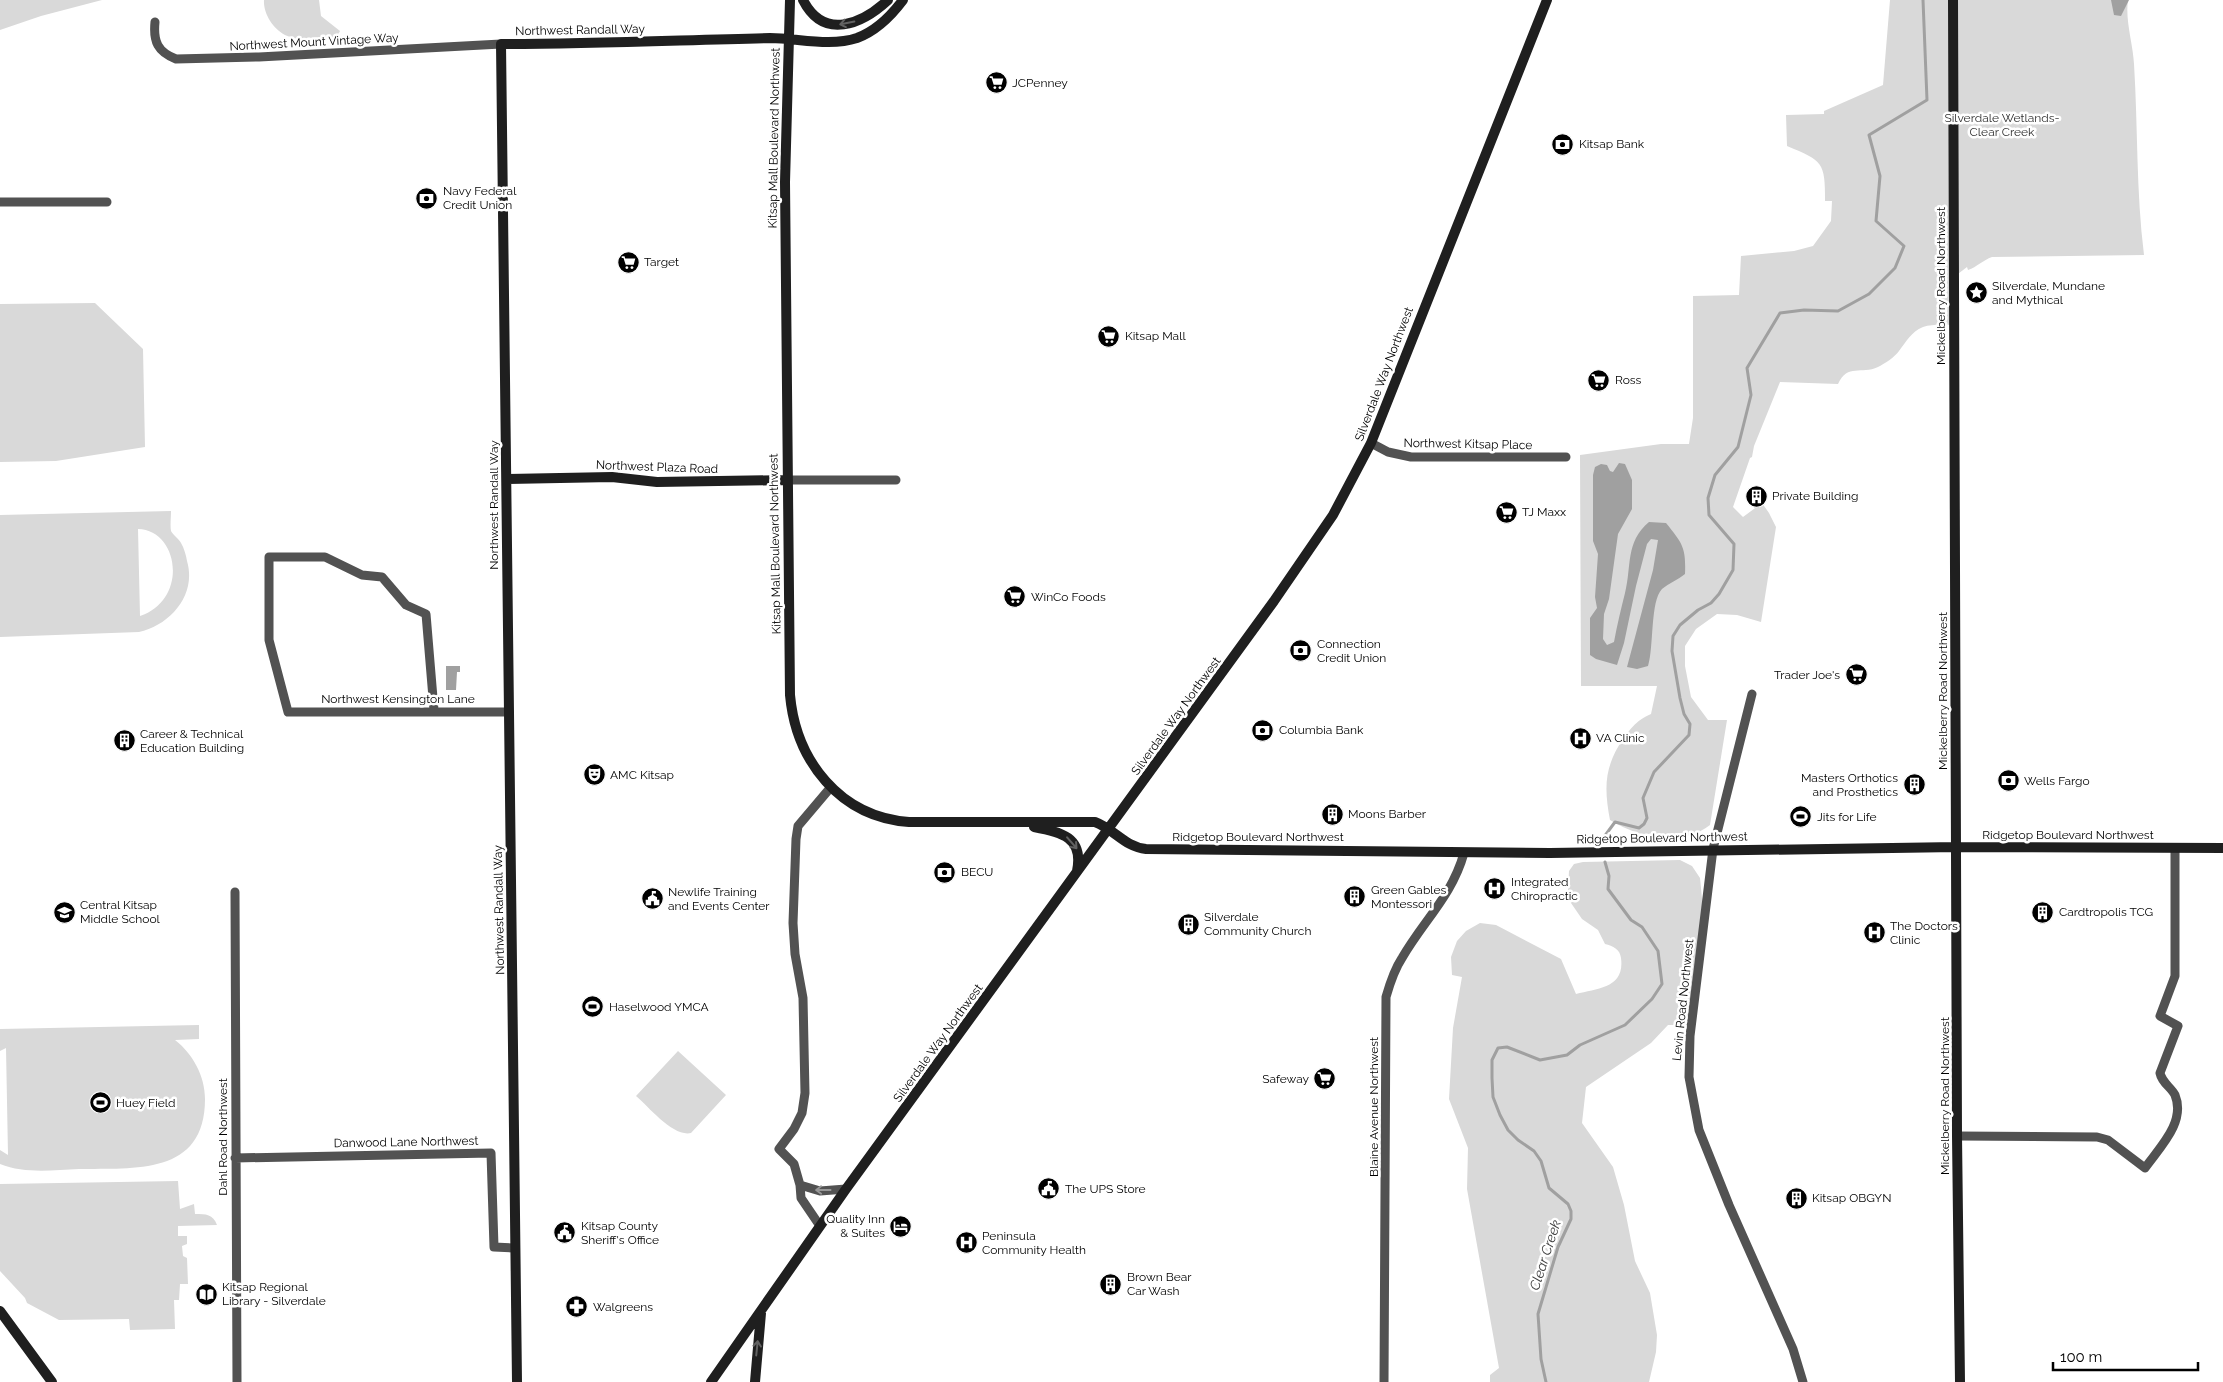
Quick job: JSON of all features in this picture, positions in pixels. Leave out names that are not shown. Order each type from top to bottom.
[{"type":"main road","name":"Kitsap Mall Boulevard Northwest","points":[[790,0],[785,182],[789,664],[792,714],[804,751],[831,787],[857,806],[897,821],[939,823],[1090,821],[1109,828]]},
{"type":"main road","points":[[803,0],[818,18],[837,25],[860,20],[888,0]]},
{"type":"main road","name":"Northwest Randall Way","points":[[517,1382],[501,44],[856,38],[882,24],[903,0]]},
{"type":"main road","name":"Silverdale Way Northwest","points":[[711,1382],[846,1189],[1284,588],[1333,515],[1371,443],[1547,0]]},
{"type":"main road","name":"Mickelberry Road Northwest","points":[[1953,0],[1957,1136],[1960,1382]]},
{"type":"main road","name":"Northwest Plaza Road","points":[[506,479],[612,477],[657,482],[788,480]]},
{"type":"main road","points":[[1011,822],[1056,831],[1064,835],[1077,848],[1079,860],[1077,872]]},
{"type":"main road","name":"Ridgetop Boulevard Northwest","points":[[1109,828],[1132,846],[1146,849],[1464,852],[1956,846],[2223,848]]},
{"type":"main road","points":[[0,1310],[52,1382]]},
{"type":"main road","points":[[755,1382],[761,1313]]},
{"type":"street","name":"Northwest Mount Vintage Way","points":[[155,22],[154,30],[157,44],[165,54],[176,59],[259,57],[501,44]]},
{"type":"street","points":[[0,202],[107,202]]},
{"type":"street","name":"Northwest Kitsap Place","points":[[1371,443],[1388,452],[1411,457],[1566,458]]},
{"type":"street","name":"Northwest Plaza Road","points":[[788,480],[896,480]]},
{"type":"street","name":"Northwest Kensington Lane","points":[[434,710],[426,614],[406,605],[382,577],[362,575],[325,557],[270,557],[269,640],[288,712],[434,710],[509,712]]},
{"type":"street","name":"Levin Road Northwest","points":[[1752,694],[1713,849],[1688,1050],[1692,1101],[1696,1120],[1713,1167],[1792,1347],[1803,1382]]},
{"type":"street","points":[[820,1226],[801,1198],[800,1185],[794,1164],[779,1148],[794,1129],[802,1113],[805,1093],[804,998],[795,954],[793,924],[794,852],[798,826],[831,787]]},
{"type":"street","points":[[1957,1136],[2098,1137],[2108,1140],[2145,1168],[2177,1122],[2178,1107],[2174,1093],[2161,1079],[2160,1073],[2178,1026],[2160,1016],[2175,976],[2175,848]]},
{"type":"street","name":"Blaine Avenue Northwest","points":[[1384,1382],[1386,997],[1392,977],[1402,958],[1454,883],[1464,852]]},
{"type":"street","name":"Dahl Road Northwest","points":[[236,892],[238,1382]]},
{"type":"street","name":"Danwood Lane Northwest","points":[[236,1158],[491,1153],[494,1247],[515,1248]]},
{"type":"street","points":[[800,1185],[820,1191],[846,1189]]},
{"type":"green space","points":[[0,0],[102,0],[41,16],[0,30]]},
{"type":"green space","points":[[264,0],[319,0],[321,16],[340,31],[336,39],[303,39],[285,35],[270,20],[265,10]]},
{"type":"green space","name":"Silverdale Wetlands- Clear Creek","points":[[1890,0],[2128,0],[2127,8],[2134,64],[2138,184],[2144,255],[1992,257],[1968,270],[1967,267],[1954,277],[1954,325],[1930,325],[1919,329],[1892,358],[1878,367],[1846,374],[1838,384],[1780,382],[1754,446],[1752,457],[1750,458],[1733,507],[1743,517],[1762,503],[1776,527],[1761,622],[1737,615],[1717,614],[1696,629],[1685,646],[1685,666],[1691,697],[1708,720],[1727,720],[1710,825],[1699,832],[1686,836],[1660,838],[1647,835],[1610,820],[1606,788],[1609,768],[1617,749],[1635,724],[1651,714],[1657,686],[1581,686],[1580,455],[1661,444],[1689,444],[1693,418],[1693,296],[1739,295],[1741,256],[1794,251],[1813,246],[1831,221],[1832,201],[1825,201],[1824,178],[1820,164],[1808,155],[1787,146],[1786,115],[1824,114],[1824,111],[1883,85]]},
{"type":"green space","points":[[95,303],[143,349],[145,447],[56,461],[0,462],[0,304]]},
{"type":"green space","points":[[171,511],[171,531],[183,547],[189,574],[184,597],[178,607],[161,623],[139,632],[0,637],[0,515]],"holes":[[[138,529],[152,532],[170,552],[173,566],[172,581],[166,595],[156,607],[140,616]]]},
{"type":"green space","points":[[1680,860],[1692,866],[1700,878],[1704,919],[1691,1025],[1668,1025],[1651,1043],[1586,1087],[1582,1123],[1613,1167],[1624,1205],[1635,1261],[1650,1293],[1657,1335],[1656,1352],[1649,1382],[1490,1382],[1490,1375],[1499,1368],[1467,1189],[1468,1148],[1449,1099],[1453,1028],[1462,977],[1452,975],[1451,957],[1457,941],[1466,931],[1480,923],[1496,925],[1561,959],[1576,994],[1601,988],[1614,981],[1619,975],[1621,958],[1616,948],[1605,944],[1598,930],[1582,919],[1571,903],[1568,890],[1569,871],[1574,864],[1583,862]]},
{"type":"green space","name":"Huey Field","points":[[199,1025],[199,1039],[175,1040],[197,1066],[203,1082],[205,1099],[202,1124],[193,1142],[180,1155],[143,1167],[39,1171],[19,1169],[0,1164],[0,1150],[8,1155],[6,1048],[0,1051],[0,1029]]},
{"type":"green space","points":[[678,1051],[726,1095],[691,1133],[677,1131],[669,1126],[636,1096]]},
{"type":"green space","points":[[178,1181],[180,1209],[194,1204],[195,1214],[209,1215],[217,1225],[178,1226],[178,1236],[187,1236],[187,1244],[182,1246],[183,1256],[187,1258],[188,1284],[180,1284],[179,1300],[174,1300],[175,1329],[130,1330],[129,1319],[59,1320],[27,1303],[25,1298],[0,1271],[0,1184]]},
{"type":"shaded area","points":[[2111,0],[2129,0],[2121,16],[2114,15]]},
{"type":"shaded area","points":[[1619,463],[1625,464],[1632,480],[1632,509],[1618,534],[1609,599],[1604,614],[1603,639],[1607,645],[1614,642],[1633,546],[1641,530],[1649,522],[1666,523],[1680,542],[1685,558],[1685,574],[1662,589],[1658,595],[1648,666],[1637,669],[1627,667],[1653,570],[1658,540],[1651,539],[1647,544],[1624,643],[1617,665],[1596,659],[1590,655],[1590,618],[1597,608],[1595,597],[1598,554],[1593,541],[1593,475],[1595,467],[1601,464],[1607,465],[1610,471],[1613,472]]},
{"type":"shaded area","points":[[446,666],[460,666],[460,672],[457,672],[456,690],[446,690]]},
{"type":"waterway","name":"Clear Creek","points":[[1604,837],[1615,822],[1639,828],[1644,824],[1647,818],[1643,798],[1654,772],[1689,735],[1690,724],[1684,714],[1680,698],[1672,651],[1673,636],[1680,625],[1698,610],[1711,603],[1719,594],[1733,570],[1734,544],[1709,515],[1708,498],[1715,475],[1738,447],[1751,395],[1747,368],[1780,313],[1804,310],[1838,311],[1869,294],[1895,268],[1904,246],[1876,221],[1880,176],[1869,135],[1927,100],[1923,0]]},
{"type":"waterway","name":"Clear Creek","points":[[1546,1382],[1541,1359],[1538,1314],[1558,1247],[1571,1219],[1571,1211],[1568,1204],[1549,1188],[1541,1161],[1534,1151],[1508,1130],[1500,1115],[1493,1097],[1492,1060],[1498,1048],[1507,1047],[1540,1060],[1567,1055],[1580,1045],[1625,1025],[1652,999],[1662,984],[1658,951],[1642,927],[1631,920],[1608,889],[1609,876],[1605,862]]},
{"type":"place","name":"JCPenney","points":[[996,83]]},
{"type":"place","name":"Kitsap Bank","points":[[1563,144]]},
{"type":"place","name":"Navy Federal Credit Union","points":[[427,198]]},
{"type":"place","name":"Target","points":[[628,262]]},
{"type":"place","name":"Silverdale, Mundane and Mythical","points":[[1976,293]]},
{"type":"place","name":"Kitsap Mall","points":[[1109,336]]},
{"type":"place","name":"Ross","points":[[1599,380]]},
{"type":"place","name":"Private Building","points":[[1756,496]]},
{"type":"place","name":"TJ Maxx","points":[[1506,512]]},
{"type":"place","name":"WinCo Foods","points":[[1015,597]]},
{"type":"place","name":"Connection Credit Union","points":[[1301,651]]},
{"type":"place","name":"Trader Joe's","points":[[1856,675]]},
{"type":"place","name":"Columbia Bank","points":[[1263,730]]},
{"type":"place","name":"VA Clinic","points":[[1580,738]]},
{"type":"place","name":"Career & Technical Education Building","points":[[124,741]]},
{"type":"place","name":"AMC Kitsap","points":[[594,775]]},
{"type":"place","name":"Wells Fargo","points":[[2008,781]]},
{"type":"place","name":"Masters Orthotics and Prosthetics","points":[[1914,785]]},
{"type":"place","name":"Moons Barber","points":[[1332,814]]},
{"type":"place","name":"Jits for Life","points":[[1801,817]]},
{"type":"place","name":"BECU","points":[[945,872]]},
{"type":"place","name":"Integrated Chiropractic","points":[[1495,889]]},
{"type":"place","name":"Green Gables Montessori","points":[[1355,897]]},
{"type":"place","name":"Newlife Training and Events Center","points":[[652,899]]},
{"type":"place","name":"Central Kitsap Middle School","points":[[64,912]]},
{"type":"place","name":"Cardtropolis TCG","points":[[2043,912]]},
{"type":"place","name":"Silverdale Community Church","points":[[1188,924]]},
{"type":"place","name":"The Doctors Clinic","points":[[1874,933]]},
{"type":"place","name":"Haselwood YMCA","points":[[593,1007]]},
{"type":"place","name":"Safeway","points":[[1325,1079]]},
{"type":"place","name":"Huey Field","points":[[100,1103]]},
{"type":"place","name":"The UPS Store","points":[[1049,1189]]},
{"type":"place","name":"Kitsap OBGYN","points":[[1796,1198]]},
{"type":"place","name":"Quality Inn & Suites","points":[[901,1226]]},
{"type":"place","name":"Kitsap County Sheriff's Office","points":[[565,1233]]},
{"type":"place","name":"Peninsula Community Health","points":[[966,1243]]},
{"type":"place","name":"Brown Bear Car Wash","points":[[1111,1284]]},
{"type":"place","name":"Kitsap Regional Library - Silverdale","points":[[206,1294]]},
{"type":"place","name":"Walgreens","points":[[577,1307]]}]
